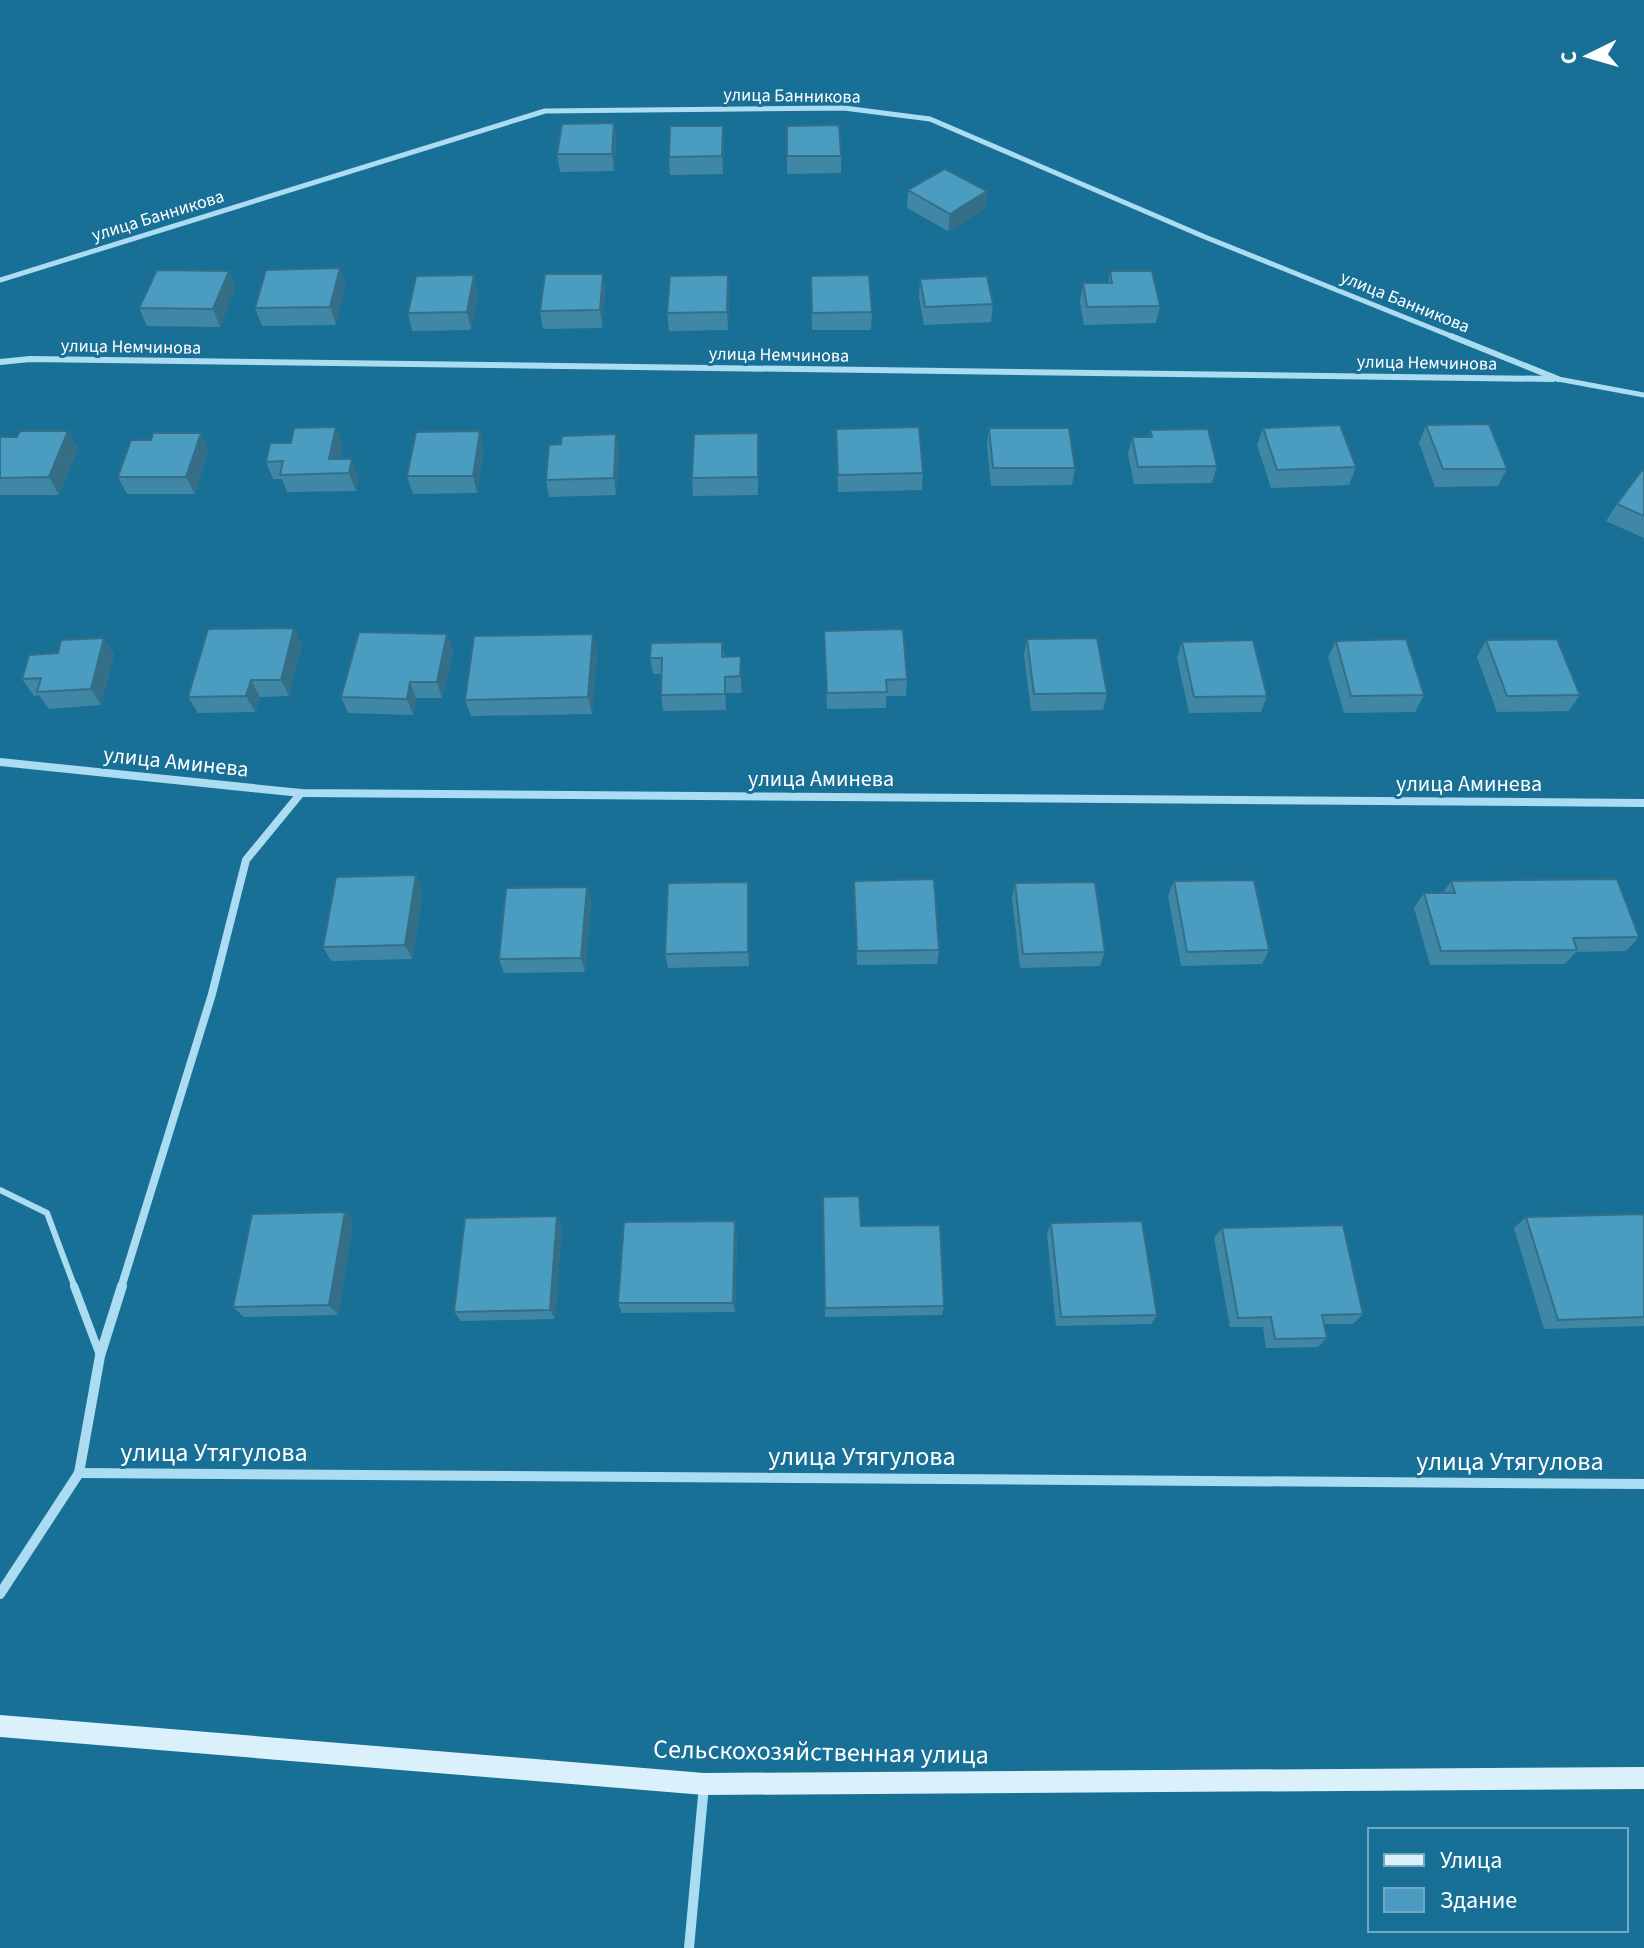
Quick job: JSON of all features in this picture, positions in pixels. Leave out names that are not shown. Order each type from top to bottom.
[{"type":"main road","name":"Сельскохозяйственная улица","points":[[0,1726],[704,1784],[1644,1778]]},
{"type":"street","name":"улица Банникова","points":[[0,280],[545,111],[844,108],[930,119],[1205,237],[1558,379]]},
{"type":"street","name":"улица Немчинова","points":[[0,362],[30,359],[1558,379]]},
{"type":"street","name":"улица Аминева","points":[[0,762],[301,793],[1644,803]]},
{"type":"street","points":[[0,1594],[79,1473],[100,1356],[212,994],[246,860],[301,793]]},
{"type":"street","name":"улица Утягулова","points":[[79,1473],[1644,1484]]},
{"type":"street","points":[[689,1948],[704,1784]]},
{"type":"lane","points":[[1558,379],[1644,395]]},
{"type":"lane","points":[[0,1190],[47,1213],[100,1356]]},
{"type":"building","points":[[614,123],[612,154],[557,154],[562,124]]},
{"type":"building","points":[[839,125],[841,156],[787,156],[787,126]]},
{"type":"building","points":[[670,126],[723,126],[722,156],[669,157]]},
{"type":"building","points":[[945,169],[987,191],[950,214],[908,190]]},
{"type":"building","points":[[340,268],[330,307],[255,308],[266,270]]},
{"type":"building","points":[[157,270],[229,271],[213,309],[139,308]]},
{"type":"building","points":[[1110,271],[1152,271],[1160,306],[1087,307],[1083,283],[1112,283]]},
{"type":"building","points":[[545,274],[603,274],[600,310],[540,311]]},
{"type":"building","points":[[474,275],[467,312],[408,313],[416,276]]},
{"type":"building","points":[[728,275],[727,312],[667,313],[670,276]]},
{"type":"building","points":[[869,275],[872,312],[812,313],[811,276]]},
{"type":"building","points":[[987,276],[993,304],[925,307],[920,279]]},
{"type":"building","points":[[1489,424],[1507,469],[1443,469],[1426,425]]},
{"type":"building","points":[[1340,425],[1356,467],[1277,470],[1263,428]]},
{"type":"building","points":[[336,427],[329,459],[352,459],[349,473],[280,475],[283,461],[266,462],[270,443],[291,443],[294,428]]},
{"type":"building","points":[[919,427],[923,473],[838,475],[836,429]]},
{"type":"building","points":[[989,428],[1069,428],[1075,468],[993,468]]},
{"type":"building","points":[[1208,429],[1217,466],[1138,467],[1132,437],[1152,437],[1150,430]]},
{"type":"building","points":[[20,431],[68,431],[49,477],[0,478],[0,437],[17,437]]},
{"type":"building","points":[[480,431],[473,476],[407,476],[416,432]]},
{"type":"building","points":[[153,433],[201,433],[186,477],[118,477],[131,440],[151,440]]},
{"type":"building","points":[[758,433],[758,477],[692,478],[694,434]]},
{"type":"building","points":[[616,434],[614,478],[546,480],[549,445],[561,444],[562,436]]},
{"type":"building","points":[[1644,471],[1644,516],[1617,504]]},
{"type":"building","points":[[294,628],[281,680],[251,680],[246,696],[188,697],[208,629]]},
{"type":"building","points":[[903,629],[907,679],[886,680],[887,692],[827,693],[824,631]]},
{"type":"building","points":[[359,632],[447,634],[437,682],[410,682],[407,699],[341,697]]},
{"type":"building","points":[[593,634],[588,697],[465,700],[474,636]]},
{"type":"building","points":[[104,638],[91,689],[37,692],[41,678],[22,679],[29,655],[58,653],[61,640]]},
{"type":"building","points":[[1097,638],[1107,693],[1034,694],[1027,639]]},
{"type":"building","points":[[1406,639],[1424,695],[1351,696],[1336,641]]},
{"type":"building","points":[[1557,639],[1580,695],[1507,696],[1486,640]]},
{"type":"building","points":[[1253,640],[1267,696],[1194,697],[1182,642]]},
{"type":"building","points":[[722,642],[722,657],[741,656],[740,676],[725,677],[725,694],[661,695],[662,658],[650,658],[651,643]]},
{"type":"building","points":[[416,875],[405,945],[323,947],[336,877]]},
{"type":"building","points":[[934,879],[939,950],[857,951],[854,881]]},
{"type":"building","points":[[1617,879],[1639,937],[1573,938],[1577,950],[1441,951],[1424,893],[1455,893],[1451,881]]},
{"type":"building","points":[[1254,880],[1269,950],[1187,952],[1174,881]]},
{"type":"building","points":[[748,882],[748,952],[665,954],[668,883]]},
{"type":"building","points":[[1095,882],[1105,952],[1023,954],[1015,883]]},
{"type":"building","points":[[587,887],[581,958],[499,959],[506,888]]},
{"type":"building","points":[[859,1196],[861,1226],[940,1225],[944,1306],[825,1308],[823,1197]]},
{"type":"building","points":[[345,1212],[329,1305],[233,1307],[252,1214]]},
{"type":"building","points":[[1644,1214],[1644,1317],[1558,1320],[1526,1217]]},
{"type":"building","points":[[557,1216],[550,1310],[454,1312],[465,1218]]},
{"type":"building","points":[[735,1221],[733,1303],[618,1303],[624,1222]]},
{"type":"building","points":[[1142,1221],[1157,1315],[1061,1317],[1051,1223]]},
{"type":"building","points":[[1343,1225],[1363,1314],[1322,1315],[1327,1338],[1275,1339],[1271,1317],[1238,1318],[1222,1228]]}]
